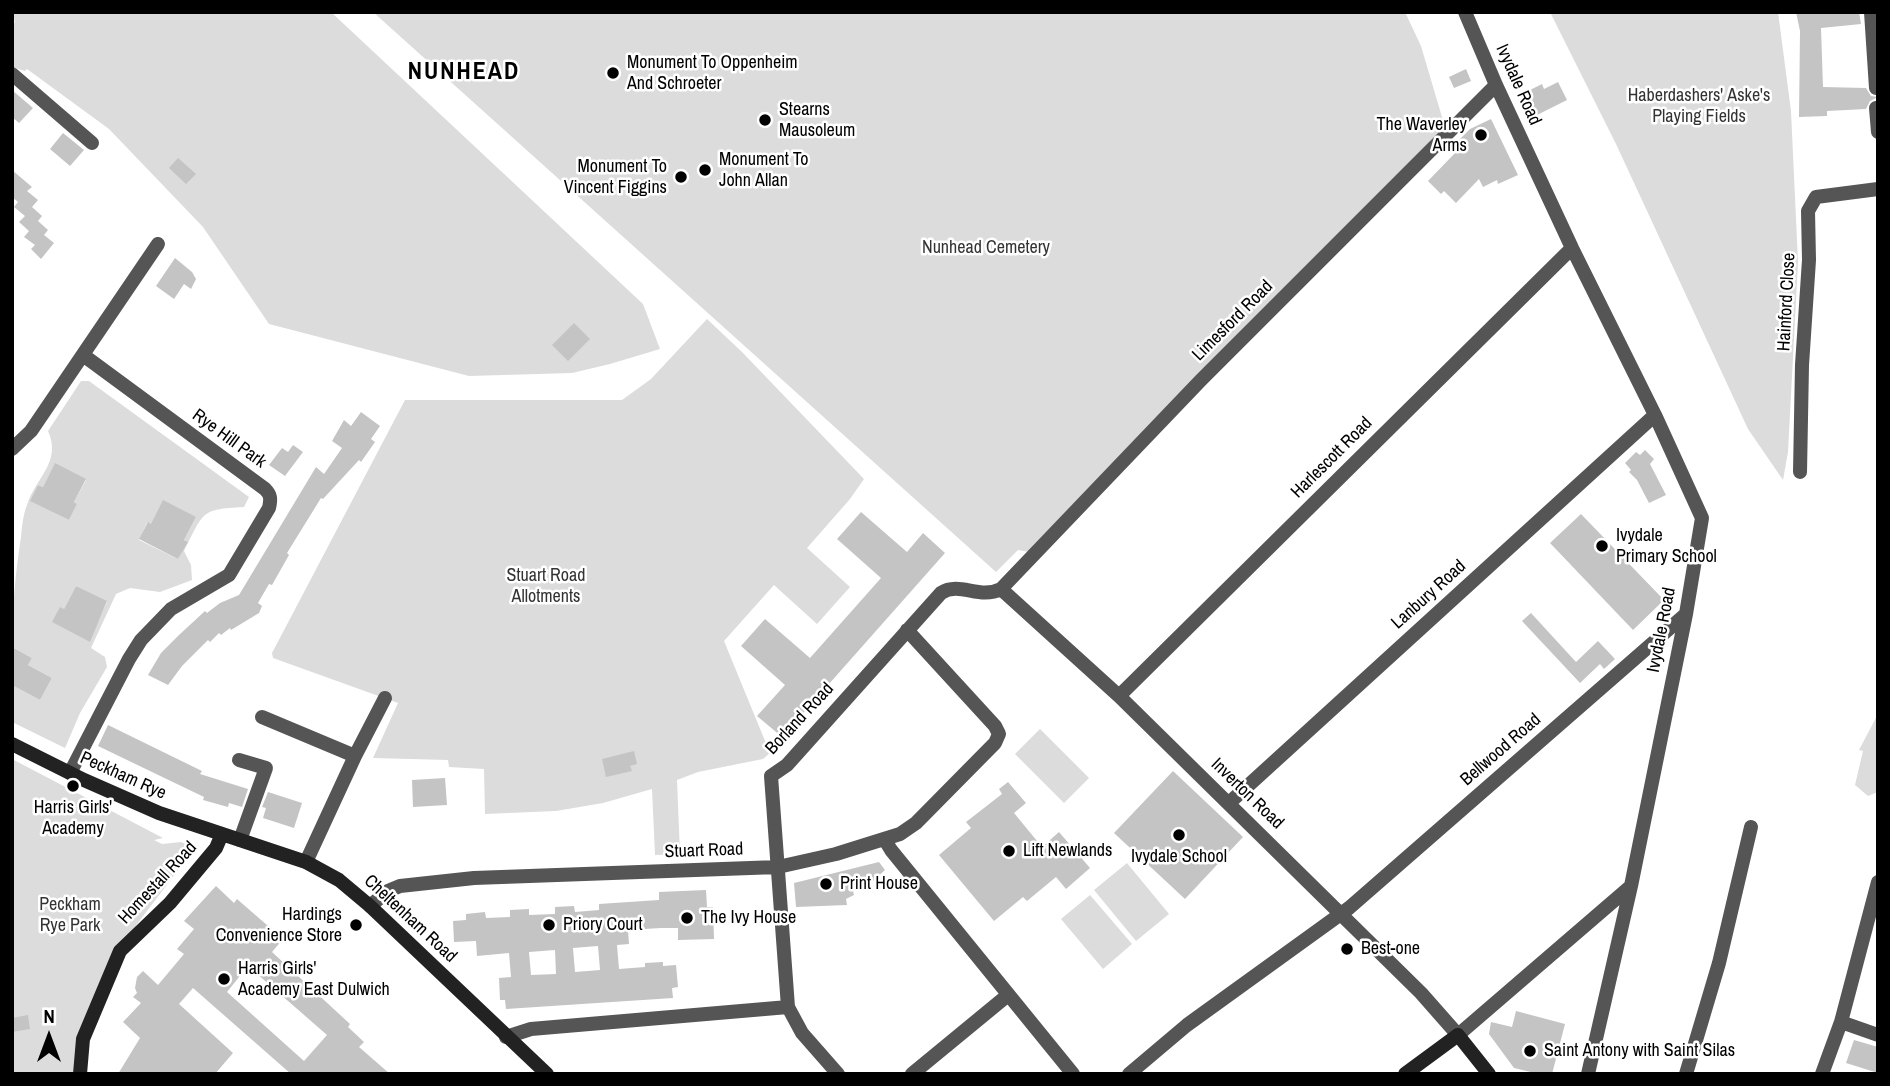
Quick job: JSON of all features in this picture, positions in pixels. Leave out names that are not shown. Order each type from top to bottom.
[{"type":"street","name":"Ivydale Road","points":[[1465,12],[1572,248],[1655,415],[1702,518],[1686,614],[1631,886],[1588,1074]]},
{"type":"street","points":[[1871,12],[1876,88]]},
{"type":"street","points":[[12,74],[92,143]]},
{"type":"street","name":"Limesford Road","points":[[1001,589],[1201,380],[1496,85]]},
{"type":"street","points":[[1876,108],[1878,132]]},
{"type":"street","name":"Hainford Close","points":[[1800,472],[1802,365],[1809,260],[1808,211],[1816,197],[1878,189]]},
{"type":"street","points":[[12,449],[31,430],[158,244]]},
{"type":"street","name":"Harlescott Road","points":[[1119,696],[1572,248]]},
{"type":"street","name":"Rye Hill Park","points":[[69,773],[129,659],[142,640],[171,609],[229,575],[271,501],[265,489],[83,355]]},
{"type":"street","name":"Lanbury Road","points":[[1229,803],[1655,415]]},
{"type":"street","name":"Borland Road","points":[[838,1074],[802,1032],[788,1007],[771,776],[787,765],[906,630],[947,589],[985,594],[1001,589]]},
{"type":"street","name":"Inverton Road","points":[[1001,589],[1119,696],[1229,803],[1421,993],[1458,1035]]},
{"type":"street","name":"Bellwood Road","points":[[1129,1074],[1187,1025],[1341,914],[1686,614]]},
{"type":"street","name":"Stuart Road","points":[[370,906],[388,891],[400,886],[474,878],[778,867],[836,855],[900,834],[934,807],[995,743],[999,734],[995,726],[906,630]]},
{"type":"street","points":[[306,862],[385,698]]},
{"type":"street","points":[[262,717],[355,756]]},
{"type":"street","name":"Peckham Rye","points":[[12,744],[159,813],[222,834]]},
{"type":"street","points":[[239,760],[266,768],[240,840]]},
{"type":"street","points":[[1686,1074],[1719,963],[1751,827]]},
{"type":"street","name":"Cheltenham Road","points":[[222,834],[306,862],[339,880],[370,906],[547,1074]]},
{"type":"street","name":"Homestall Road","points":[[80,1074],[83,1039],[120,951],[170,903],[216,848],[222,834]]},
{"type":"street","points":[[885,839],[891,850],[1073,1074]]},
{"type":"street","points":[[1822,1074],[1841,1022],[1878,881]]},
{"type":"street","points":[[1405,1074],[1458,1035],[1631,886]]},
{"type":"street","points":[[912,1074],[1007,995]]},
{"type":"street","points":[[506,1037],[531,1029],[788,1007]]},
{"type":"street","points":[[1841,1022],[1878,1035]]},
{"type":"street","points":[[1458,1035],[1489,1074]]},
{"type":"green space","points":[[13,12],[331,12],[643,304],[660,349],[572,373],[469,376],[269,324],[203,227],[109,129],[27,69],[25,71],[12,67],[12,22],[15,23]]},
{"type":"green space","name":"Nunhead Cemetery","points":[[373,12],[1405,12],[1421,46],[1447,134],[1035,553],[1018,550],[996,572]]},
{"type":"green space","name":"Haberdashers' Aske's Playing Fields","points":[[1550,12],[1778,12],[1791,111],[1798,262],[1788,452],[1783,480],[1748,429],[1616,144]]},
{"type":"green space","name":"Stuart Road Allotments","points":[[707,319],[864,479],[807,548],[850,587],[817,624],[774,585],[724,641],[770,753],[763,759],[698,772],[677,780],[680,854],[655,855],[652,789],[603,803],[556,811],[485,814],[484,769],[449,767],[448,760],[373,758],[398,703],[273,658],[272,653],[405,400],[622,400],[651,379]]},
{"type":"green space","points":[[81,381],[89,381],[249,497],[244,507],[218,509],[200,521],[184,551],[191,565],[192,580],[160,592],[130,588],[116,594],[91,648],[105,657],[107,667],[80,713],[65,748],[12,722],[14,686],[40,700],[52,678],[28,665],[32,658],[14,648],[12,651],[14,594],[23,521],[31,495],[50,461],[52,452],[48,431]],"holes":[[[55,464],[86,480],[74,502],[77,504],[69,520],[31,501],[38,485],[43,487]],[[196,517],[178,559],[139,540],[147,523]],[[76,586],[107,602],[89,641],[53,622],[60,608],[64,609]]]},
{"type":"green space","points":[[1878,714],[1878,792],[1868,796],[1855,785],[1863,751],[1859,750]]},
{"type":"green space","points":[[1040,729],[1089,778],[1064,803],[1015,754]]},
{"type":"green space","name":"Peckham Rye Park","points":[[12,759],[163,838],[154,840],[162,844],[181,842],[195,848],[118,949],[78,1074],[12,1074]]},
{"type":"green space","points":[[1127,863],[1169,914],[1136,941],[1094,890]]},
{"type":"green space","points":[[1090,895],[1132,944],[1103,969],[1061,919]]},
{"type":"building","points":[[1796,12],[1859,12],[1861,24],[1821,28],[1823,87],[1866,88],[1871,96],[1878,97],[1870,101],[1866,109],[1827,111],[1827,116],[1799,117],[1800,31]]},
{"type":"building","points":[[1466,69],[1471,81],[1454,88],[1449,77]]},
{"type":"building","points":[[1558,82],[1567,100],[1535,116],[1524,93],[1542,84],[1544,89]]},
{"type":"building","points":[[12,90],[33,108],[19,123],[12,117]]},
{"type":"building","points":[[1491,119],[1518,175],[1483,187],[1479,179],[1456,203],[1444,191],[1441,194],[1428,181],[1457,151],[1453,146],[1470,129]]},
{"type":"building","points":[[63,133],[84,150],[70,166],[50,149]]},
{"type":"building","points":[[178,158],[196,174],[186,184],[169,168]]},
{"type":"building","points":[[12,170],[32,187],[27,191],[38,200],[32,207],[42,216],[38,221],[48,230],[44,235],[54,243],[41,259],[31,249],[35,245],[24,237],[29,231],[19,222],[25,216],[14,207],[18,202],[12,197]]},
{"type":"building","points":[[175,258],[192,272],[196,279],[191,289],[184,284],[174,299],[156,286]]},
{"type":"building","points":[[574,323],[590,339],[568,361],[552,345]]},
{"type":"building","points":[[361,412],[380,426],[371,439],[375,442],[361,462],[359,460],[323,499],[321,498],[287,553],[289,555],[272,585],[269,584],[258,603],[262,606],[259,613],[221,635],[219,633],[210,642],[208,640],[182,666],[168,685],[148,675],[161,653],[205,611],[207,613],[220,603],[239,595],[316,467],[324,474],[342,448],[332,441],[344,420],[351,426]]},
{"type":"building","points":[[293,445],[303,452],[285,476],[269,465],[282,448],[288,452]]},
{"type":"building","points":[[1645,450],[1654,459],[1650,464],[1666,495],[1649,503],[1625,463],[1636,452],[1640,455]]},
{"type":"building","points":[[55,463],[86,479],[74,502],[77,504],[69,520],[30,501],[38,485],[43,487]]},
{"type":"building","points":[[163,500],[196,517],[184,540],[188,542],[178,559],[139,539],[148,522],[151,524]]},
{"type":"building","points":[[861,512],[907,552],[923,533],[945,553],[782,737],[757,716],[785,685],[741,646],[765,619],[810,658],[881,578],[837,539]]},
{"type":"building","points":[[1581,514],[1664,600],[1633,630],[1550,543]]},
{"type":"building","points":[[76,586],[107,601],[90,642],[52,622],[60,607],[64,609]]},
{"type":"building","points":[[1531,613],[1576,662],[1598,641],[1615,659],[1604,669],[1600,664],[1580,683],[1522,621]]},
{"type":"building","points":[[12,647],[32,658],[28,665],[52,678],[40,700],[12,685]]},
{"type":"building","points":[[108,725],[202,771],[200,774],[248,789],[242,807],[229,803],[228,807],[203,800],[204,797],[98,746]]},
{"type":"building","points":[[634,751],[637,764],[630,766],[632,771],[606,777],[602,759]]},
{"type":"building","name":"Ivydale School","points":[[1173,771],[1243,837],[1185,899],[1114,833]]},
{"type":"building","points":[[445,778],[447,805],[413,807],[412,780]]},
{"type":"building","name":"Lift Newlands","points":[[1008,782],[1026,803],[1014,813],[1042,847],[1059,832],[1090,868],[1066,889],[1056,877],[1027,901],[1023,897],[994,921],[939,855],[971,828],[966,822],[1002,794],[999,789]]},
{"type":"building","points":[[268,792],[302,803],[294,828],[263,818],[266,808],[262,807]]},
{"type":"building","name":"Print House","points":[[879,862],[885,870],[873,881],[852,886],[854,895],[846,899],[847,905],[796,907],[794,883]]},
{"type":"building","points":[[216,886],[234,903],[237,899],[283,939],[272,952],[350,1024],[348,1027],[364,1042],[359,1047],[390,1074],[291,1074],[193,988],[179,1004],[233,1053],[215,1074],[118,1074],[140,1038],[123,1022],[141,1003],[133,997],[137,993],[137,977],[143,971],[158,985],[184,954],[177,949],[194,929],[184,921]],"holes":[[[248,966],[327,1035],[304,1061],[227,992]]]},
{"type":"building","points":[[706,890],[707,907],[713,907],[714,939],[678,940],[678,928],[628,930],[629,944],[617,945],[619,969],[645,967],[645,963],[663,962],[663,966],[676,965],[678,987],[672,988],[673,998],[506,1009],[505,1000],[500,1000],[499,978],[511,977],[509,953],[477,956],[476,941],[454,942],[453,921],[466,920],[466,914],[485,912],[486,918],[510,917],[510,910],[529,909],[529,915],[555,914],[555,907],[574,906],[575,912],[599,910],[599,904],[659,900],[659,892]],"holes":[[[598,946],[600,970],[575,972],[573,948]],[[555,950],[556,974],[531,975],[529,952]]]},
{"type":"building","name":"Saint Antony with Saint Silas","points":[[1516,1011],[1565,1024],[1552,1074],[1514,1068],[1489,1034],[1491,1022],[1512,1027]]},
{"type":"building","points":[[28,1015],[30,1029],[12,1032],[12,1018]]},
{"type":"building","points":[[1854,1040],[1878,1047],[1878,1073],[1846,1063]]},
{"type":"place","name":"Monument To Oppenheim And Schroeter","points":[[613,73]]},
{"type":"place","name":"Stearns Mausoleum","points":[[765,120]]},
{"type":"place","name":"The Waverley Arms","points":[[1481,135]]},
{"type":"place","name":"Monument To John Allan","points":[[705,170]]},
{"type":"place","name":"Monument To Vincent Figgins","points":[[681,177]]},
{"type":"place","name":"Ivydale Primary School","points":[[1602,546]]},
{"type":"place","name":"Harris Girls' Academy","points":[[73,786]]},
{"type":"place","name":"Ivydale School","points":[[1179,835]]},
{"type":"place","name":"Lift Newlands","points":[[1009,851]]},
{"type":"place","name":"Print House","points":[[826,884]]},
{"type":"place","name":"The Ivy House","points":[[687,918]]},
{"type":"place","name":"Hardings Convenience Store","points":[[356,925]]},
{"type":"place","name":"Priory Court","points":[[549,925]]},
{"type":"place","name":"Best-one","points":[[1347,949]]},
{"type":"place","name":"Harris Girls' Academy East Dulwich","points":[[224,979]]},
{"type":"place","name":"Saint Antony with Saint Silas","points":[[1530,1051]]},
{"type":"district","name":"NUNHEAD","points":[[464,73]]}]
